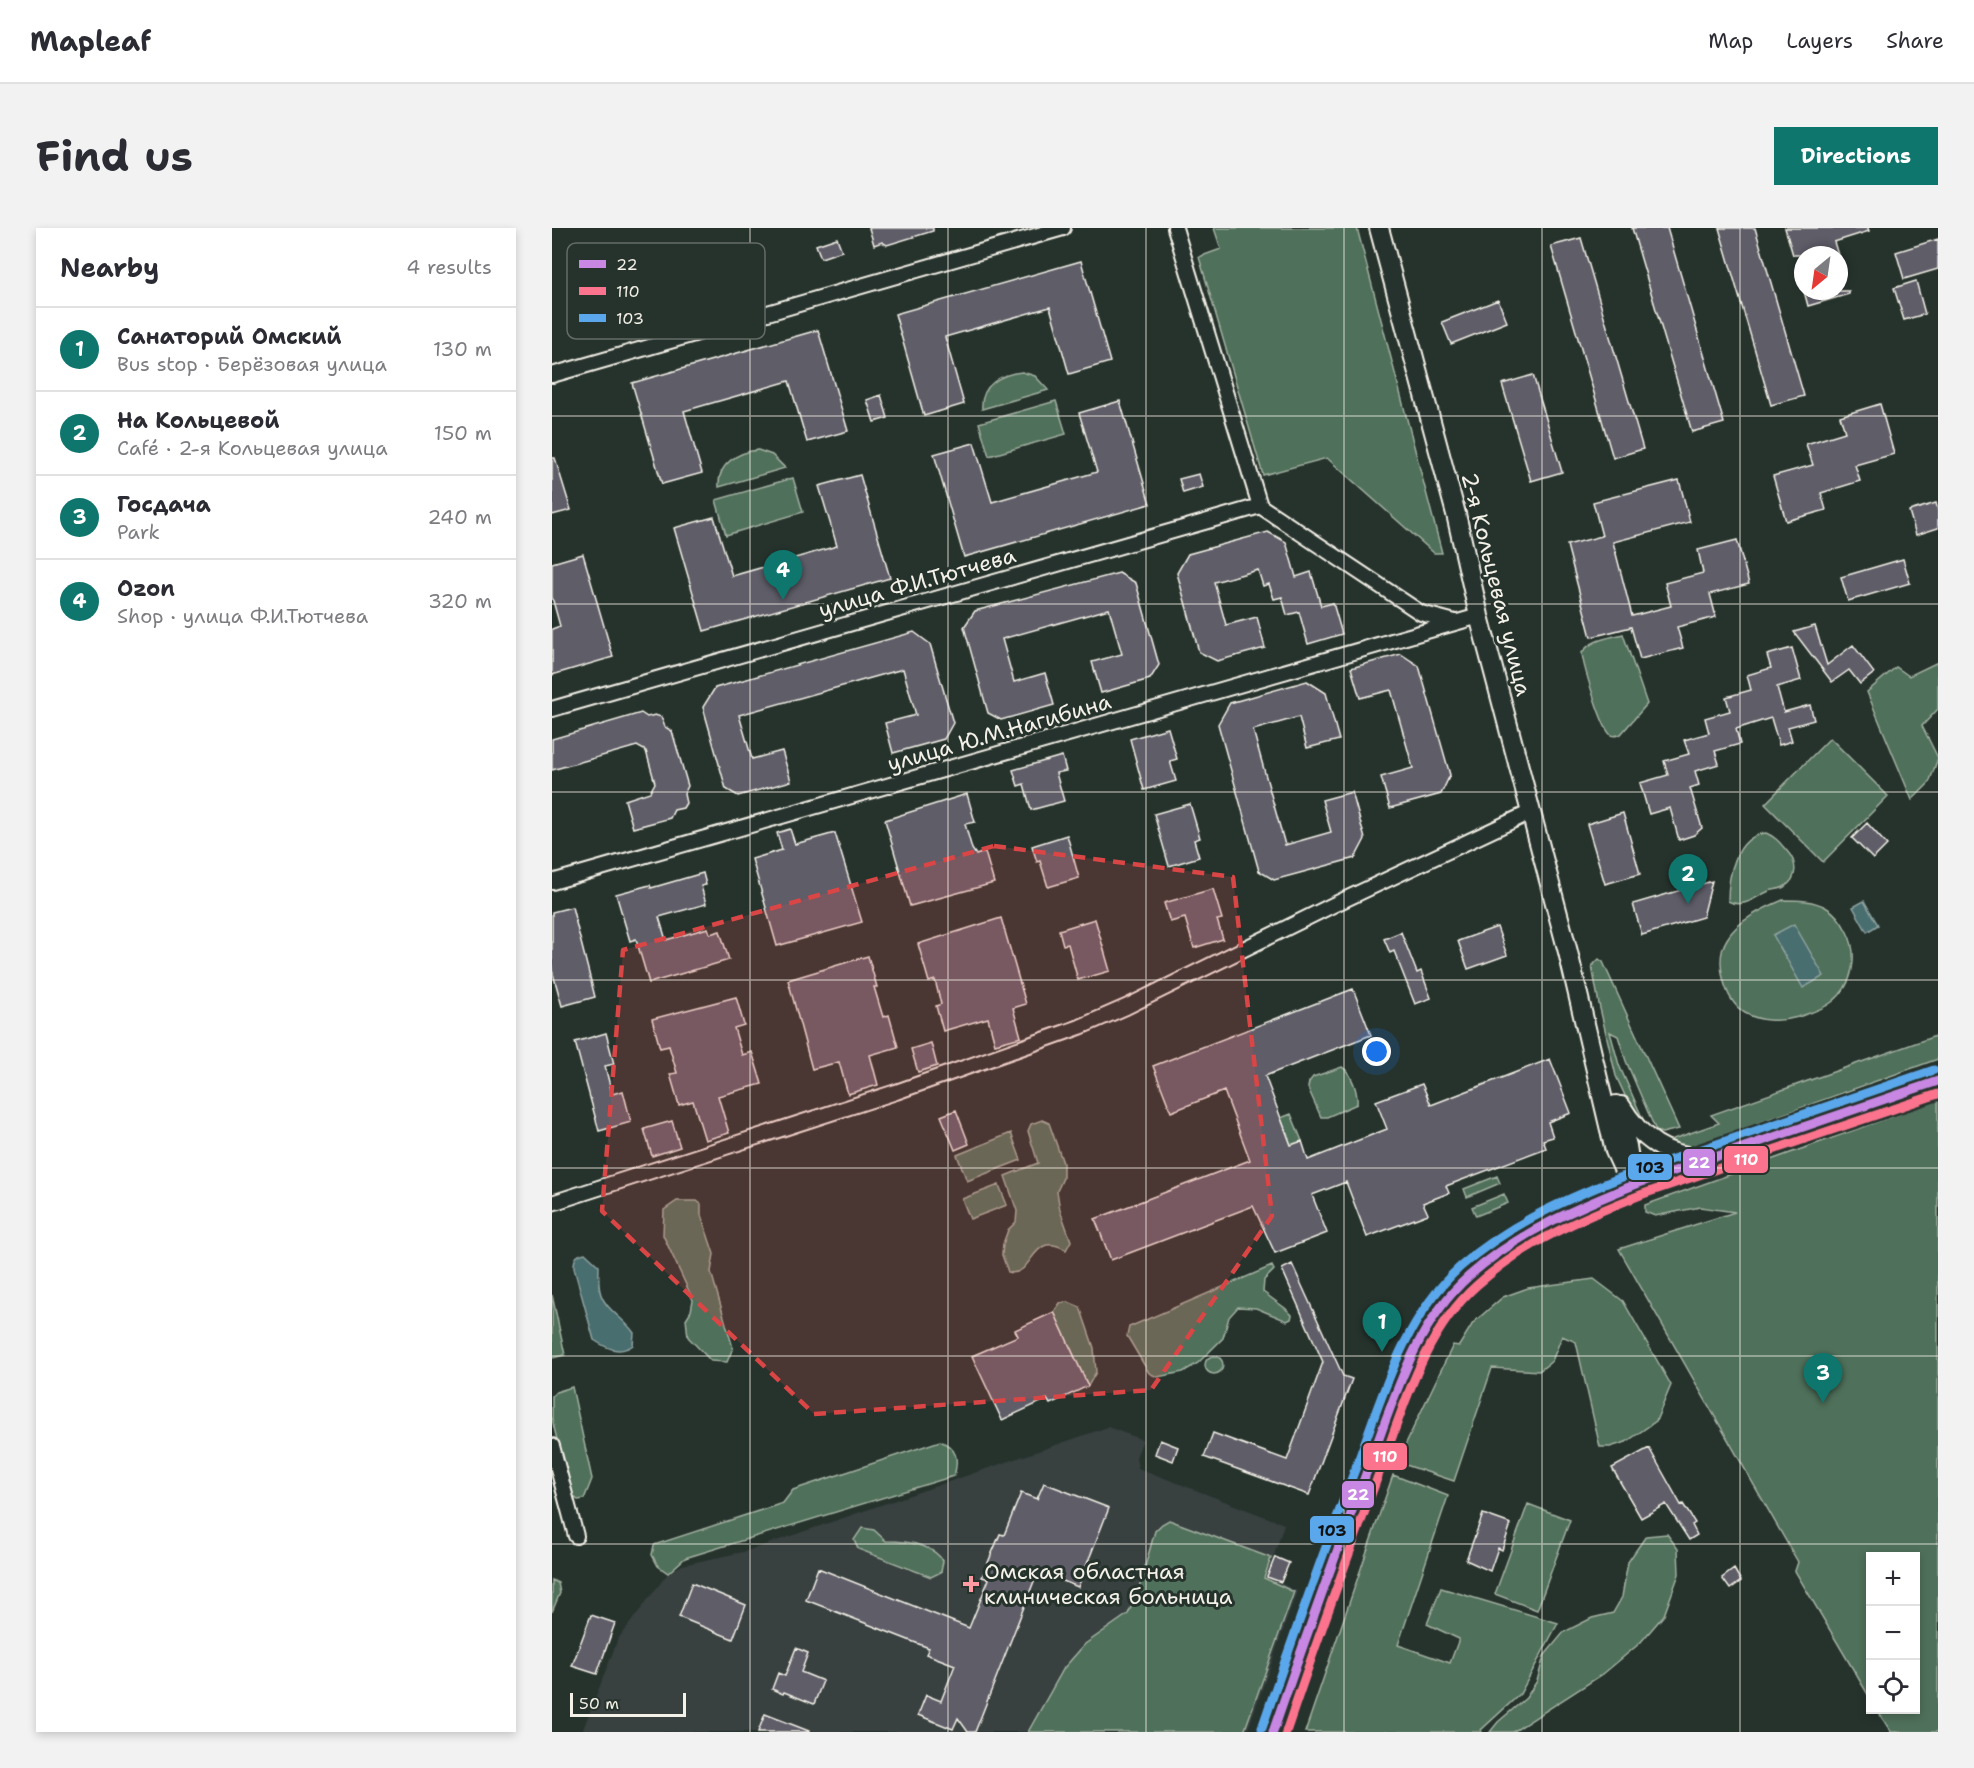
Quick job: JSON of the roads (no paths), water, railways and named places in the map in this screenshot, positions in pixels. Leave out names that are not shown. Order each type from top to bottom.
[{"type":"main road","name":"2-я Кольцевая улица","points":[[1379,228],[1456,513],[1479,616],[1568,952],[1614,1144],[1631,1186]]},
{"type":"main road","name":"2-я Кольцевая улица","points":[[1568,952],[1628,1146],[1631,1186]]},
{"type":"main road","points":[[1273,1732],[1328,1574],[1411,1355],[1426,1324],[1461,1284],[1514,1242],[1560,1214],[1631,1186],[1938,1082]]},
{"type":"main road","points":[[1611,1089],[1624,1111],[1649,1140],[1662,1149],[1698,1158],[1717,1157]]},
{"type":"street","points":[[765,314],[1063,228]]},
{"type":"street","points":[[1175,228],[1260,506],[1421,613],[1457,622]]},
{"type":"street","points":[[552,375],[677,339]]},
{"type":"street","name":"улица Ф.И.Тютчева","points":[[552,709],[1260,506]]},
{"type":"street","name":"улица Ю.М.Нагибина","points":[[552,882],[1479,616]]},
{"type":"street","points":[[552,1203],[896,1092],[1080,1027],[1531,812]]},
{"type":"street","points":[[552,1446],[576,1536]]},
{"type":"water","points":[[1864,901],[1878,925],[1867,932],[1853,907]]},
{"type":"water","points":[[1794,924],[1824,976],[1803,988],[1773,935]]},
{"type":"water","points":[[585,1253],[599,1266],[599,1288],[605,1303],[634,1333],[633,1345],[628,1348],[613,1349],[594,1340],[574,1268],[576,1258]]},
{"type":"place","name":"Ozon","points":[[783,600]]},
{"type":"place","name":"На Кольцевой","points":[[1688,904]]},
{"type":"place","name":"Санаторий Омский","points":[[1382,1352]]},
{"type":"place","name":"Госдача","points":[[1823,1403]]},
{"type":"place","name":"Омская областная клиническая больница","points":[[971,1584]]}]
